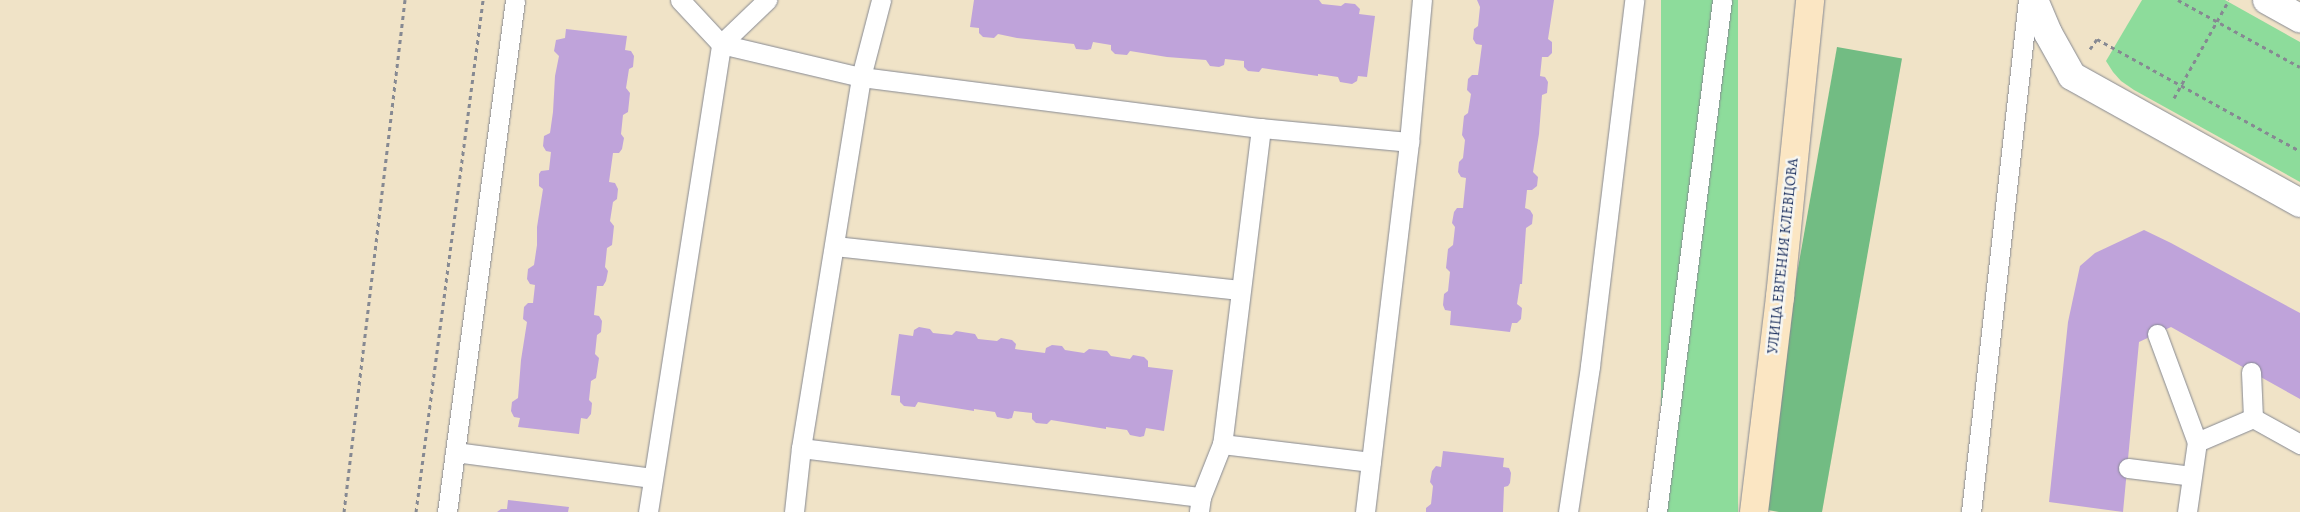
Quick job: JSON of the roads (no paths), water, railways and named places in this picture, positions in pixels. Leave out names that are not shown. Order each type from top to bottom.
[{"type":"street","name":"УЛИЦА ЕВГЕНИЯ КЛЕВЦОВА","points":[[1754,512],[1780,298],[1810,0]]},
{"type":"street","points":[[2034,0],[2048,33],[2072,76],[2300,203]]},
{"type":"street","points":[[2267,0],[2299,15]]},
{"type":"lane","points":[[447,512],[515,0]]},
{"type":"lane","points":[[680,0],[721,44],[861,77],[1262,128],[1409,142]]},
{"type":"lane","points":[[648,512],[721,44],[767,0]]},
{"type":"lane","points":[[794,512],[801,448],[861,77],[881,0]]},
{"type":"lane","points":[[1365,512],[1409,142],[1422,0]]},
{"type":"lane","points":[[1568,512],[1590,366],[1634,0]]},
{"type":"lane","points":[[1657,512],[1722,0]]},
{"type":"lane","points":[[1971,512],[2028,0]]},
{"type":"lane","points":[[801,448],[1200,505],[1222,444],[1262,128]]},
{"type":"lane","points":[[835,246],[1240,290]]},
{"type":"lane","points":[[2157,334],[2197,442],[2188,512]]},
{"type":"lane","points":[[2251,372],[2253,418]]},
{"type":"lane","points":[[2197,442],[2253,418]]},
{"type":"lane","points":[[2253,418],[2300,444]]},
{"type":"lane","points":[[1222,444],[1371,462]]},
{"type":"lane","points":[[455,452],[652,478]]},
{"type":"lane","points":[[2128,468],[2192,476]]}]
